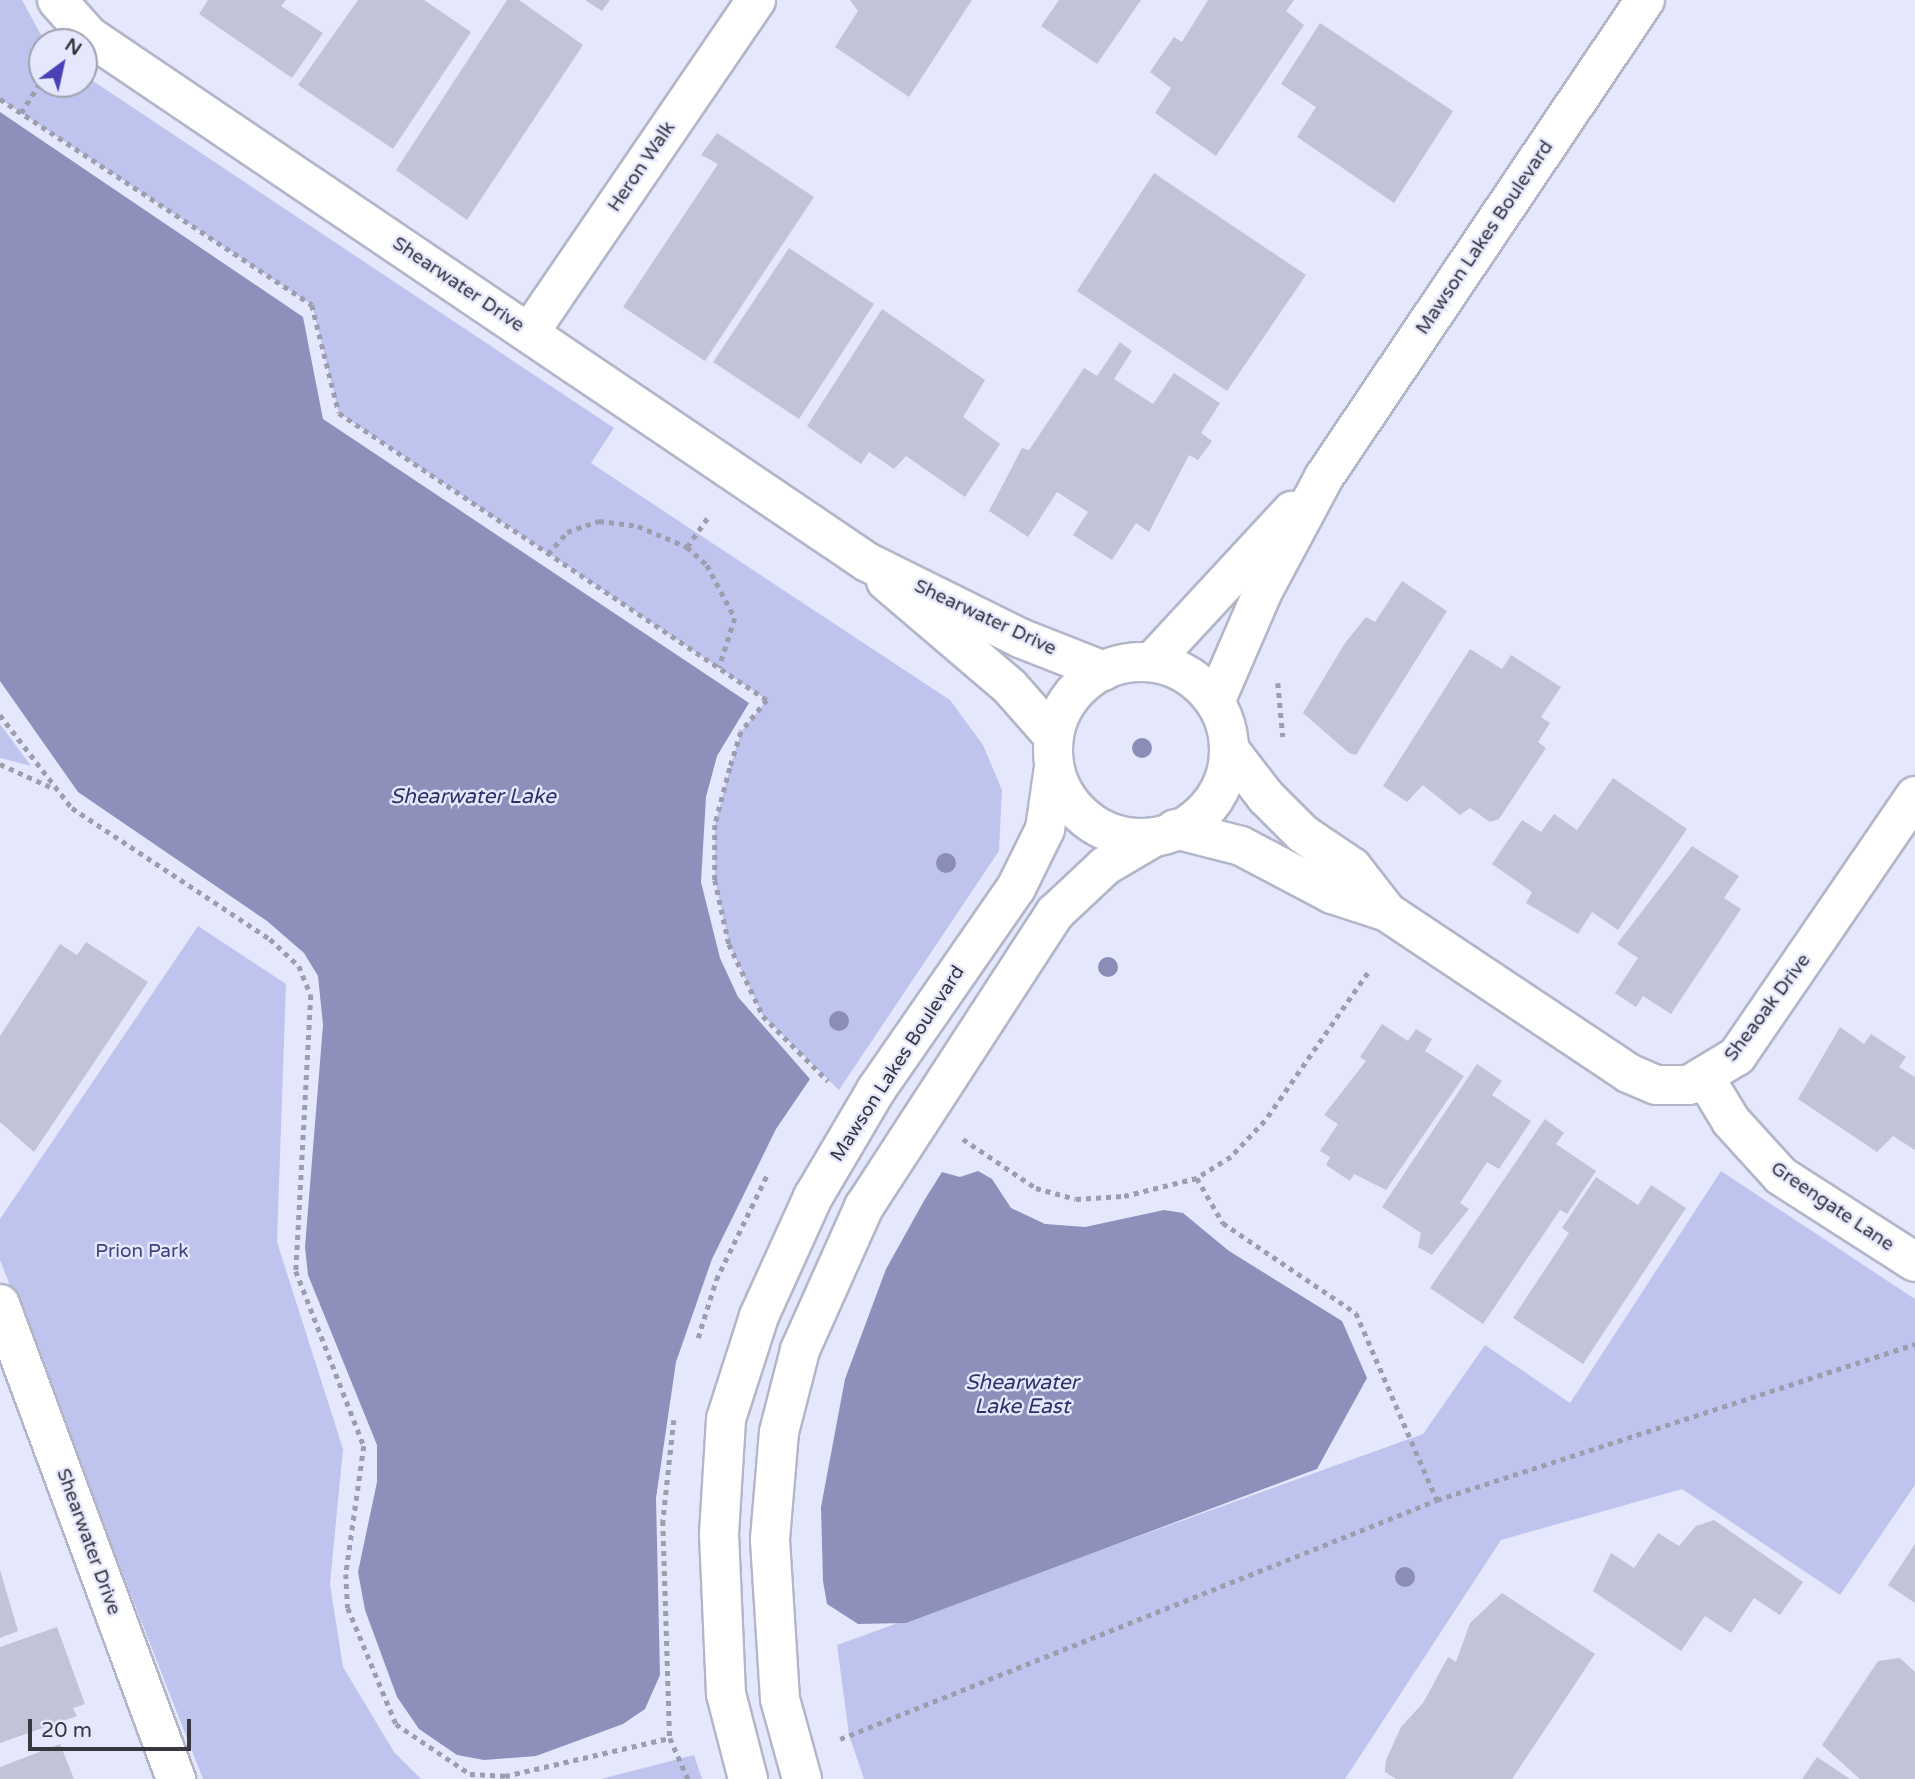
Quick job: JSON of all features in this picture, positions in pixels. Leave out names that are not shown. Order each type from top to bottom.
[{"type":"street","name":"Shearwater Drive","points":[[57,0],[89,36],[867,562],[1020,638],[1104,671]]},
{"type":"street","name":"Heron Walk","points":[[530,334],[756,0]]},
{"type":"street","name":"Mawson Lakes Boulevard","points":[[1215,702],[1264,591],[1325,477],[1645,0]]},
{"type":"street","name":"Mawson Lakes Boulevard","points":[[1152,662],[1325,477]]},
{"type":"street","name":"Shearwater Drive","points":[[867,562],[928,624],[1010,687],[1054,752]]},
{"type":"street","points":[[799,1771],[780,1699],[770,1539],[779,1432],[800,1350],[864,1207],[1055,913],[1105,866],[1165,833],[1192,823],[1218,794],[1229,749],[1215,702],[1179,670],[1152,662],[1104,671],[1067,700],[1054,752],[1068,799],[1090,823],[1121,836],[1165,833]]},
{"type":"street","name":"Sheaoak Drive","points":[[1229,749],[1266,797],[1303,834],[1352,867],[1387,912]]},
{"type":"street","name":"Mawson Lakes Boulevard","points":[[748,1779],[726,1694],[719,1534],[726,1419],[759,1316],[813,1197],[876,1090],[1016,888],[1045,829],[1054,752]]},
{"type":"street","name":"Sheaoak Drive","points":[[1165,833],[1241,846],[1332,894],[1387,912],[1628,1073],[1656,1085],[1705,1079],[1737,1056],[1915,796]]},
{"type":"street","name":"Greengate Lane","points":[[1705,1079],[1731,1121],[1781,1176],[1915,1262]]},
{"type":"street","name":"Shearwater Drive","points":[[0,1304],[176,1779]]},
{"type":"path","points":[[21,113],[31,98]]},
{"type":"path","points":[[0,99],[312,305],[339,413],[767,700],[741,732],[715,825],[715,880],[729,944],[763,1016],[839,1090]]},
{"type":"path","points":[[687,547],[716,505]]},
{"type":"path","points":[[548,554],[567,532],[599,521],[638,526],[687,547],[707,565],[735,618],[719,668]]},
{"type":"path","points":[[1276,668],[1284,743]]},
{"type":"path","points":[[0,715],[72,808],[270,939],[299,966],[311,995],[296,1271],[364,1446],[346,1574],[348,1608],[396,1724],[470,1774],[505,1776],[670,1738],[688,1779]]},
{"type":"path","points":[[0,764],[33,785],[54,788]]},
{"type":"path","points":[[953,1133],[1036,1188],[1076,1199],[1124,1196],[1197,1178],[1231,1157],[1265,1121],[1368,973]]},
{"type":"path","points":[[1197,1178],[1223,1223],[1356,1313],[1437,1500]]},
{"type":"path","points":[[799,1771],[839,1739],[1437,1500],[1915,1344]]},
{"type":"path","points":[[836,1726],[839,1739]]},
{"type":"green space","points":[[0,0],[22,0],[37,28],[28,28],[28,98],[98,98],[98,84],[614,428],[591,463],[950,700],[983,745],[1002,790],[999,851],[839,1090],[763,1016],[729,944],[715,880],[715,825],[730,768],[741,732],[767,700],[339,413],[312,305],[0,99]]},
{"type":"green space","points":[[0,724],[31,766],[0,758]]},
{"type":"green space","name":"Prion Park","points":[[198,926],[286,984],[277,1242],[343,1449],[330,1584],[343,1667],[394,1752],[421,1779],[203,1779],[0,1260],[0,1219]]},
{"type":"green space","points":[[1721,1171],[1915,1299],[1915,1485],[1840,1595],[1682,1489],[1501,1540],[1345,1779],[864,1779],[849,1735],[837,1645],[1423,1434],[1485,1345],[1570,1403]]},
{"type":"green space","points":[[694,1755],[702,1779],[601,1779]]},
{"type":"water","name":"Shearwater Lake","points":[[0,112],[303,317],[323,419],[749,703],[717,756],[706,797],[701,882],[720,958],[738,997],[810,1079],[776,1129],[712,1259],[676,1362],[656,1498],[660,1675],[645,1709],[623,1724],[536,1756],[484,1760],[457,1755],[419,1729],[397,1697],[365,1610],[358,1572],[377,1482],[377,1445],[308,1275],[305,1247],[323,1025],[318,976],[304,953],[267,921],[78,792],[0,681]]},
{"type":"water","name":"Shearwater Lake East","points":[[978,1171],[992,1179],[1011,1208],[1045,1224],[1085,1227],[1164,1210],[1183,1213],[1229,1251],[1342,1321],[1367,1378],[1317,1469],[906,1623],[858,1624],[827,1604],[823,1581],[821,1507],[845,1379],[886,1269],[942,1172],[960,1177]]},
{"type":"building","points":[[208,0],[286,0],[281,6],[323,33],[292,78],[199,14]]},
{"type":"building","points":[[358,0],[424,0],[471,32],[393,149],[298,85]]},
{"type":"building","points":[[507,0],[519,0],[583,45],[467,220],[396,170]]},
{"type":"building","points":[[585,0],[610,0],[602,11]]},
{"type":"building","points":[[850,0],[972,0],[909,97],[835,47],[858,11]]},
{"type":"building","points":[[1059,0],[1141,0],[1097,64],[1041,26]]},
{"type":"building","points":[[1208,0],[1294,0],[1286,11],[1304,25],[1216,156],[1155,113],[1171,88],[1150,72],[1174,37],[1182,42]]},
{"type":"building","points":[[1320,23],[1453,111],[1394,203],[1297,137],[1316,107],[1281,84]]},
{"type":"building","points":[[717,133],[814,197],[705,361],[623,307],[718,164],[701,155]]},
{"type":"building","points":[[1154,173],[1306,275],[1227,391],[1077,291]]},
{"type":"building","points":[[789,248],[874,304],[799,419],[713,362]]},
{"type":"building","points":[[882,309],[985,380],[963,417],[1000,444],[965,497],[906,456],[894,469],[869,452],[861,464],[807,426]]},
{"type":"building","points":[[1120,342],[1132,351],[1114,379],[1153,404],[1174,373],[1220,403],[1201,433],[1212,441],[1198,460],[1189,455],[1149,532],[1136,523],[1112,560],[1073,535],[1088,512],[1057,492],[1028,537],[989,511],[1022,448],[1029,450],[1084,368],[1097,376]]},
{"type":"building","points":[[1402,581],[1447,611],[1356,755],[1349,753],[1303,713],[1345,643],[1366,617],[1375,622]]},
{"type":"building","points":[[1470,649],[1502,669],[1511,655],[1561,687],[1541,717],[1550,723],[1538,742],[1546,748],[1499,819],[1490,822],[1470,808],[1460,815],[1423,785],[1407,802],[1383,786]]},
{"type":"building","points":[[1613,778],[1687,829],[1618,930],[1592,912],[1578,934],[1526,903],[1532,892],[1492,864],[1522,820],[1541,832],[1554,814],[1577,830]]},
{"type":"building","points":[[1692,846],[1739,876],[1724,898],[1741,909],[1671,1014],[1643,996],[1636,1007],[1615,993],[1638,958],[1617,944]]},
{"type":"building","points":[[86,942],[148,982],[34,1152],[0,1122],[0,1036],[60,944],[77,955]]},
{"type":"building","points":[[1382,1024],[1408,1041],[1416,1029],[1432,1039],[1425,1051],[1464,1076],[1386,1190],[1354,1174],[1350,1181],[1326,1165],[1330,1157],[1320,1151],[1338,1124],[1324,1115],[1366,1061],[1360,1057]]},
{"type":"building","points":[[1840,1027],[1864,1044],[1871,1034],[1906,1057],[1899,1067],[1915,1077],[1915,1150],[1893,1136],[1877,1152],[1798,1099]]},
{"type":"building","points":[[1477,1064],[1502,1081],[1492,1095],[1531,1121],[1499,1169],[1487,1162],[1460,1203],[1469,1209],[1432,1255],[1418,1247],[1421,1233],[1382,1207]]},
{"type":"building","points":[[1545,1119],[1564,1133],[1556,1144],[1596,1171],[1567,1214],[1560,1210],[1483,1324],[1430,1288]]},
{"type":"building","points":[[1596,1177],[1638,1205],[1651,1185],[1686,1208],[1583,1364],[1513,1318],[1569,1233],[1562,1228]]},
{"type":"building","points":[[1714,1520],[1803,1582],[1780,1615],[1754,1598],[1731,1633],[1705,1616],[1681,1651],[1593,1591],[1611,1553],[1634,1568],[1658,1533],[1679,1546],[1696,1526]]},
{"type":"building","points":[[1915,1544],[1915,1603],[1888,1585]]},
{"type":"building","points":[[0,1570],[18,1631],[0,1638]]},
{"type":"building","points":[[1502,1593],[1595,1654],[1512,1779],[1396,1779],[1385,1772],[1386,1760],[1401,1727],[1423,1703],[1448,1657],[1456,1662],[1470,1623]]},
{"type":"building","points":[[57,1627],[85,1704],[73,1708],[77,1716],[0,1743],[0,1647]]},
{"type":"building","points":[[1900,1658],[1915,1672],[1915,1779],[1860,1779],[1822,1745],[1878,1661]]},
{"type":"building","points":[[60,1744],[74,1779],[0,1779],[0,1767]]},
{"type":"building","points":[[1817,1757],[1850,1779],[1802,1779]]}]
